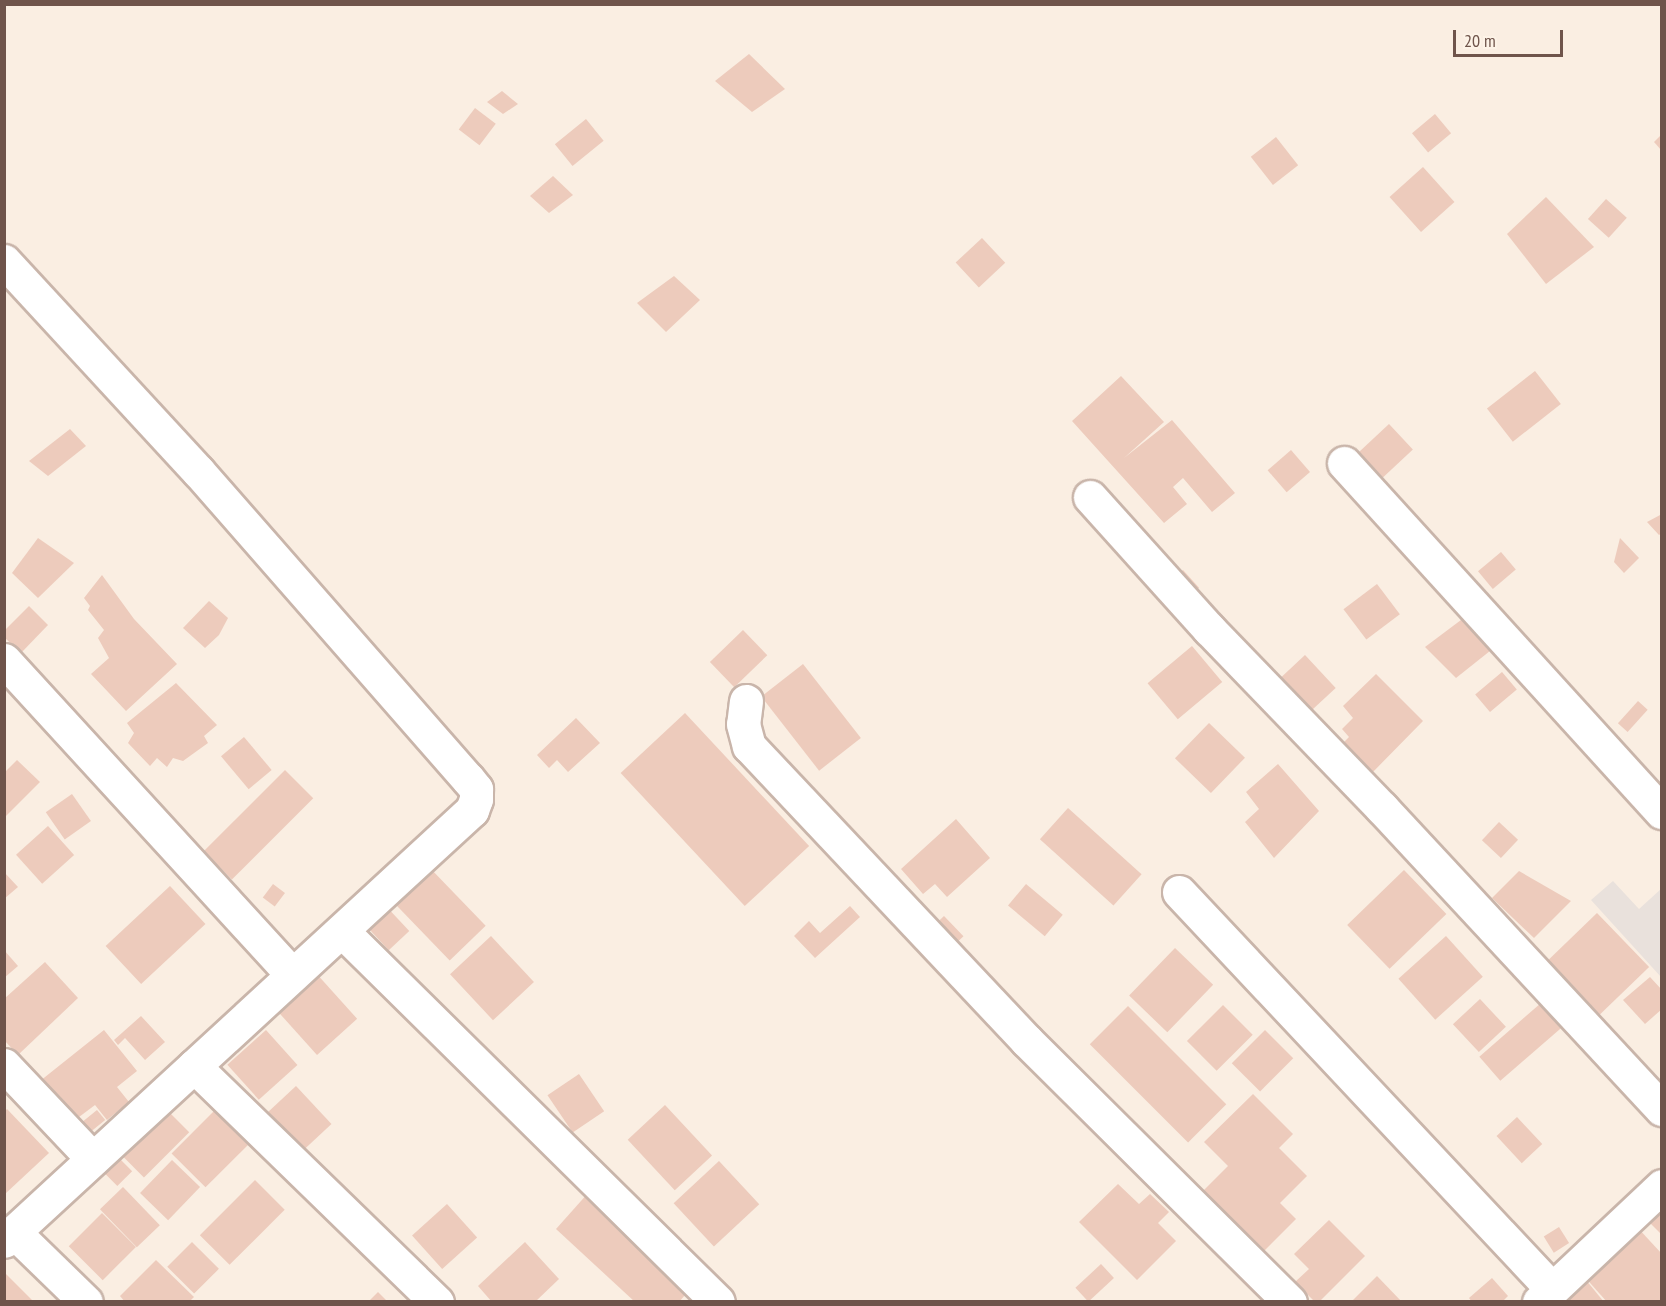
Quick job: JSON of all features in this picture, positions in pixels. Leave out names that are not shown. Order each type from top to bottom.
[{"type":"street","points":[[4,261],[198,471],[476,789],[477,799],[472,810],[9,1236],[86,1302]]},
{"type":"street","points":[[1344,463],[1662,812]]},
{"type":"street","points":[[1090,497],[1209,629],[1382,808],[1662,1109]]},
{"type":"street","points":[[4,660],[293,975]]},
{"type":"street","points":[[746,701],[743,724],[749,746],[1026,1040],[1290,1302]]},
{"type":"street","points":[[1179,892],[1546,1295],[1662,1186]]},
{"type":"street","points":[[342,931],[718,1302]]},
{"type":"street","points":[[4,1065],[93,1159]]},
{"type":"street","points":[[194,1066],[437,1302]]},
{"type":"shaded area","points":[[1613,881],[1639,909],[1661,889],[1661,977],[1591,900]]},
{"type":"building","points":[[749,54],[785,89],[752,112],[715,81]]},
{"type":"building","points":[[502,91],[518,104],[503,114],[487,102]]},
{"type":"building","points":[[475,108],[496,124],[480,145],[459,130]]},
{"type":"building","points":[[1435,114],[1451,133],[1428,152],[1412,133]]},
{"type":"building","points":[[586,119],[604,141],[573,166],[555,144]]},
{"type":"building","points":[[1662,134],[1662,151],[1654,142]]},
{"type":"building","points":[[1276,137],[1298,165],[1273,185],[1251,157]]},
{"type":"building","points":[[1423,167],[1454,202],[1421,232],[1390,197]]},
{"type":"building","points":[[553,176],[573,195],[549,213],[530,196]]},
{"type":"building","points":[[1546,197],[1594,247],[1546,284],[1507,234]]},
{"type":"building","points":[[1606,199],[1627,218],[1609,238],[1588,219]]},
{"type":"building","points":[[982,238],[1005,263],[979,287],[956,263]]},
{"type":"building","points":[[674,276],[700,300],[666,332],[637,303]]},
{"type":"building","points":[[1535,371],[1561,404],[1513,442],[1487,409]]},
{"type":"building","points":[[1121,376],[1164,422],[1124,458],[1172,420],[1235,493],[1212,512],[1183,478],[1173,487],[1187,504],[1164,523],[1072,421]]},
{"type":"building","points":[[1389,424],[1413,450],[1380,480],[1356,455]]},
{"type":"building","points":[[70,429],[86,446],[48,476],[29,461]]},
{"type":"building","points":[[1291,450],[1310,472],[1287,492],[1268,470]]},
{"type":"building","points":[[1662,514],[1662,533],[1659,535],[1647,522]]},
{"type":"building","points":[[38,538],[74,563],[38,598],[12,573]]},
{"type":"building","points":[[1620,538],[1639,558],[1624,573],[1614,562]]},
{"type":"building","points":[[1501,552],[1516,570],[1493,589],[1478,571]]},
{"type":"building","points":[[1183,570],[1199,588],[1186,599],[1170,581]]},
{"type":"building","points":[[102,575],[134,619],[177,664],[126,711],[91,674],[109,658],[98,638],[104,630],[88,610],[90,606],[84,598]]},
{"type":"building","points":[[1377,584],[1400,614],[1366,640],[1343,609]]},
{"type":"building","points":[[209,601],[228,618],[219,635],[205,648],[183,628]]},
{"type":"building","points":[[29,606],[48,625],[21,653],[4,637],[4,631]]},
{"type":"building","points":[[1465,617],[1495,647],[1456,678],[1425,647]]},
{"type":"building","points":[[743,630],[767,655],[734,687],[710,662]]},
{"type":"building","points":[[1192,646],[1222,682],[1178,719],[1148,683]]},
{"type":"building","points":[[1305,655],[1336,688],[1308,714],[1277,681]]},
{"type":"building","points":[[803,664],[861,738],[819,771],[761,697]]},
{"type":"building","points":[[1502,672],[1517,690],[1490,712],[1475,694]]},
{"type":"building","points":[[1376,674],[1423,721],[1370,775],[1340,746],[1349,737],[1342,729],[1353,718],[1343,706]]},
{"type":"building","points":[[176,683],[217,725],[204,736],[208,743],[183,761],[173,758],[167,767],[157,758],[150,766],[128,743],[134,733],[127,723]]},
{"type":"building","points":[[1638,701],[1648,710],[1628,732],[1618,723]]},
{"type":"building","points":[[685,713],[809,846],[745,906],[621,773]]},
{"type":"building","points":[[576,718],[600,743],[568,772],[557,760],[549,768],[537,755]]},
{"type":"building","points":[[1209,723],[1245,758],[1211,793],[1175,758]]},
{"type":"building","points":[[244,737],[272,770],[249,789],[221,756]]},
{"type":"building","points":[[17,760],[40,782],[4,818],[4,773]]},
{"type":"building","points":[[1278,764],[1319,811],[1274,858],[1245,822],[1259,809],[1246,792]]},
{"type":"building","points":[[285,770],[313,798],[232,880],[204,851]]},
{"type":"building","points":[[72,794],[91,821],[65,839],[46,812]]},
{"type":"building","points":[[1068,808],[1142,874],[1113,905],[1040,839]]},
{"type":"building","points":[[956,819],[990,858],[947,897],[935,884],[923,894],[901,869]]},
{"type":"building","points":[[1499,822],[1518,840],[1501,858],[1482,840]]},
{"type":"building","points":[[48,826],[74,855],[42,884],[16,855]]},
{"type":"building","points":[[428,866],[486,926],[450,960],[392,901]]},
{"type":"building","points":[[1404,870],[1446,914],[1390,969],[1347,925]]},
{"type":"building","points":[[1519,871],[1571,901],[1534,938],[1492,898]]},
{"type":"building","points":[[4,872],[18,887],[4,899]]},
{"type":"building","points":[[273,884],[285,893],[275,907],[263,898]]},
{"type":"building","points":[[1026,884],[1063,915],[1045,936],[1008,905]]},
{"type":"building","points":[[170,886],[205,924],[141,984],[106,946]]},
{"type":"building","points":[[384,904],[409,931],[389,950],[364,923]]},
{"type":"building","points":[[850,906],[860,917],[815,958],[794,936],[809,921],[820,933]]},
{"type":"building","points":[[1597,913],[1649,967],[1594,1020],[1542,966]]},
{"type":"building","points":[[944,916],[963,936],[945,954],[926,933]]},
{"type":"building","points":[[491,936],[534,982],[493,1020],[450,974]]},
{"type":"building","points":[[1446,936],[1483,977],[1435,1020],[1398,979]]},
{"type":"building","points":[[1175,948],[1213,985],[1167,1032],[1129,995]]},
{"type":"building","points":[[4,950],[18,966],[4,978]]},
{"type":"building","points":[[45,962],[78,998],[18,1055],[4,1040],[4,999]]},
{"type":"building","points":[[315,972],[357,1019],[317,1055],[275,1008]]},
{"type":"building","points":[[1650,977],[1662,990],[1662,1009],[1645,1024],[1623,1000]]},
{"type":"building","points":[[1548,997],[1569,1021],[1500,1081],[1479,1057]]},
{"type":"building","points":[[1480,999],[1506,1027],[1479,1052],[1453,1024]]},
{"type":"building","points":[[1223,1005],[1253,1035],[1217,1071],[1187,1041]]},
{"type":"building","points":[[1128,1006],[1226,1104],[1188,1142],[1090,1044]]},
{"type":"building","points":[[141,1016],[165,1042],[145,1060],[125,1038],[118,1045],[114,1040]]},
{"type":"building","points":[[104,1030],[137,1071],[117,1087],[129,1102],[107,1120],[95,1105],[67,1126],[35,1085]]},
{"type":"building","points":[[266,1030],[297,1065],[259,1100],[227,1065]]},
{"type":"building","points":[[1265,1030],[1293,1058],[1260,1092],[1232,1063]]},
{"type":"building","points":[[579,1074],[604,1111],[573,1133],[547,1095]]},
{"type":"building","points":[[296,1086],[331,1124],[302,1151],[267,1113]]},
{"type":"building","points":[[1253,1094],[1293,1134],[1279,1148],[1307,1176],[1280,1203],[1296,1219],[1258,1257],[1198,1196],[1228,1166],[1204,1142]]},
{"type":"building","points":[[665,1105],[712,1155],[675,1190],[628,1140]]},
{"type":"building","points":[[7,1109],[49,1153],[5,1194],[5,1111]]},
{"type":"building","points":[[97,1110],[105,1120],[80,1141],[71,1131]]},
{"type":"building","points":[[168,1111],[189,1132],[144,1177],[123,1156]]},
{"type":"building","points":[[214,1111],[248,1145],[206,1187],[172,1153]]},
{"type":"building","points":[[1517,1117],[1542,1144],[1522,1163],[1497,1136]]},
{"type":"building","points":[[118,1157],[132,1171],[117,1186],[103,1172]]},
{"type":"building","points":[[172,1160],[200,1187],[168,1220],[140,1193]]},
{"type":"building","points":[[719,1161],[759,1204],[714,1246],[674,1203]]},
{"type":"building","points":[[255,1180],[285,1210],[230,1265],[200,1235]]},
{"type":"building","points":[[1118,1184],[1139,1204],[1150,1194],[1169,1212],[1158,1223],[1176,1241],[1137,1280],[1079,1222]]},
{"type":"building","points":[[123,1187],[160,1225],[137,1247],[100,1209]]},
{"type":"building","points":[[589,1192],[692,1287],[679,1302],[635,1302],[556,1229]]},
{"type":"building","points":[[447,1204],[477,1237],[442,1269],[412,1235]]},
{"type":"building","points":[[1662,1211],[1662,1235],[1649,1222]]},
{"type":"building","points":[[102,1213],[136,1247],[103,1280],[69,1246]]},
{"type":"building","points":[[1329,1220],[1365,1256],[1319,1302],[1315,1302],[1295,1282],[1309,1269],[1294,1254]]},
{"type":"building","points":[[1559,1227],[1569,1243],[1554,1253],[1544,1237]]},
{"type":"building","points":[[1637,1227],[1662,1254],[1662,1302],[1607,1302],[1583,1275]]},
{"type":"building","points":[[192,1242],[219,1269],[194,1294],[167,1267]]},
{"type":"building","points":[[525,1242],[559,1279],[535,1302],[492,1302],[478,1286]]},
{"type":"building","points":[[156,1260],[194,1297],[189,1302],[125,1302],[120,1296]]},
{"type":"building","points":[[1101,1264],[1114,1278],[1088,1302],[1075,1288]]},
{"type":"building","points":[[4,1272],[34,1302],[4,1302]]},
{"type":"building","points":[[1377,1276],[1402,1302],[1351,1302]]},
{"type":"building","points":[[1492,1278],[1508,1296],[1502,1302],[1472,1302],[1469,1298]]},
{"type":"building","points":[[1586,1280],[1604,1302],[1561,1302]]},
{"type":"building","points":[[378,1292],[388,1302],[368,1302]]}]
